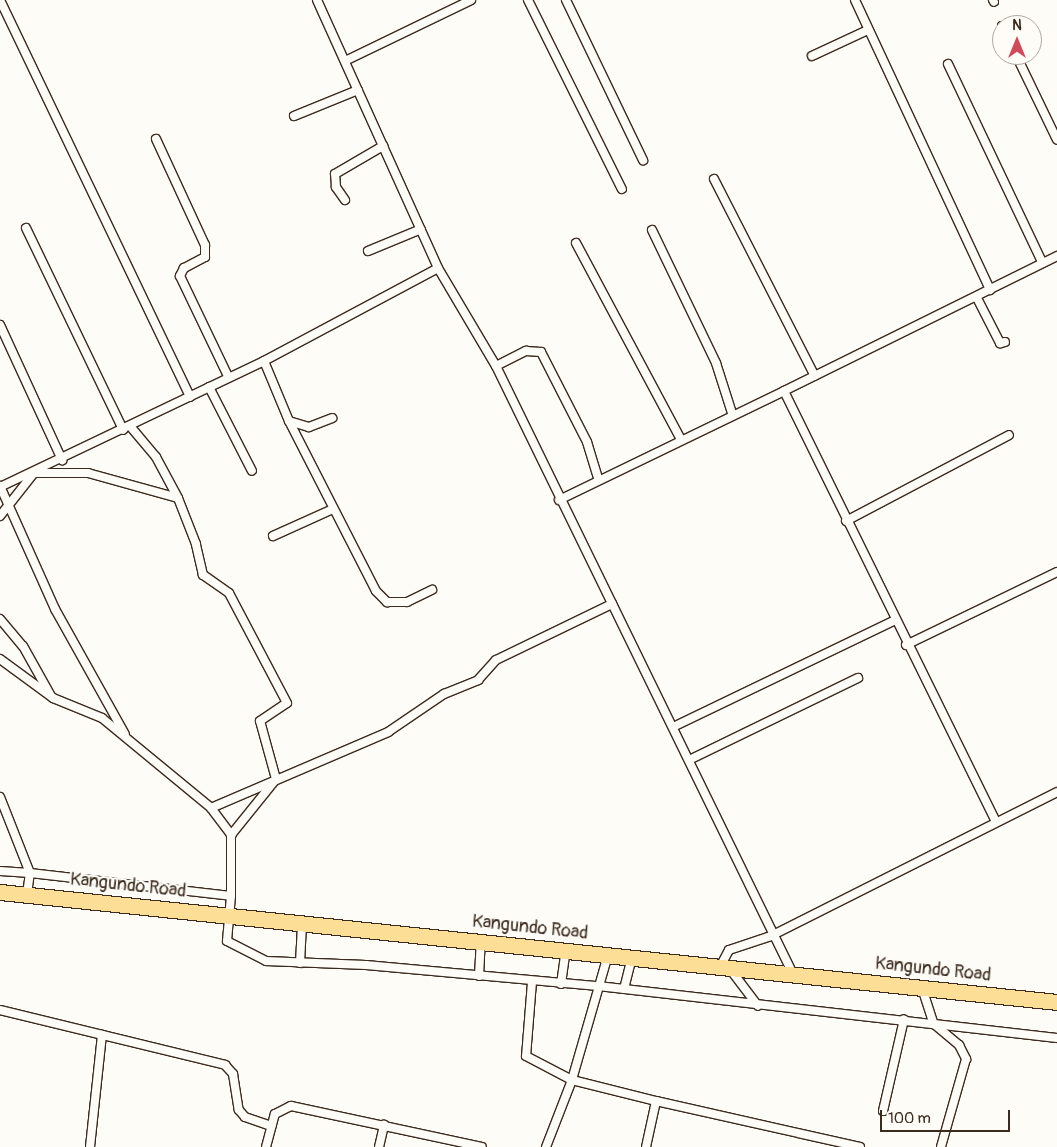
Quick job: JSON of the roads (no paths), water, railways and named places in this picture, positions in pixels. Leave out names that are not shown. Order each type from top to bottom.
[{"type":"highway","name":"Kangundo Road","points":[[0,892],[1057,1002]]},
{"type":"street","points":[[0,0],[190,397]]},
{"type":"street","points":[[317,0],[438,268],[496,366],[559,500],[673,726],[771,936],[794,974]]},
{"type":"street","points":[[345,61],[470,0]]},
{"type":"street","points":[[528,0],[622,189]]},
{"type":"street","points":[[566,0],[643,160]]},
{"type":"street","points":[[855,0],[990,290]]},
{"type":"street","points":[[812,56],[868,30]]},
{"type":"street","points":[[948,64],[1042,262]]},
{"type":"street","points":[[1021,65],[1057,140]]},
{"type":"street","points":[[294,116],[358,90]]},
{"type":"street","points":[[156,139],[205,245],[205,257],[184,268],[180,276],[228,376]]},
{"type":"street","points":[[345,200],[336,187],[335,174],[383,146]]},
{"type":"street","points":[[714,179],[815,376]]},
{"type":"street","points":[[26,228],[126,428],[156,457],[178,498],[196,544],[203,575],[229,593],[287,703],[260,720],[276,779]]},
{"type":"street","points":[[368,251],[421,229]]},
{"type":"street","points":[[652,230],[716,363],[732,413]]},
{"type":"street","points":[[576,243],[680,438]]},
{"type":"street","points":[[559,500],[680,438],[784,391],[977,298],[1042,262],[1057,256]]},
{"type":"street","points":[[127,738],[56,609],[0,487],[62,460],[190,397],[228,376],[264,361],[438,268]]},
{"type":"street","points":[[977,298],[1000,343],[1005,342]]},
{"type":"street","points":[[0,325],[62,460]]},
{"type":"street","points":[[496,366],[526,351],[541,352],[580,427],[598,479]]},
{"type":"street","points":[[264,361],[289,421],[364,573],[387,602],[407,602],[432,590]]},
{"type":"street","points":[[209,387],[252,471]]},
{"type":"street","points":[[784,391],[906,645],[996,821]]},
{"type":"street","points":[[289,421],[309,427],[332,418]]},
{"type":"street","points":[[846,520],[1009,435]]},
{"type":"street","points":[[34,473],[88,473],[178,498]]},
{"type":"street","points":[[0,516],[34,473]]},
{"type":"street","points":[[273,536],[333,510]]},
{"type":"street","points":[[906,645],[1057,572]]},
{"type":"street","points":[[211,808],[388,732],[444,694],[478,680],[496,660],[612,604]]},
{"type":"street","points":[[0,619],[23,646],[53,698]]},
{"type":"street","points":[[673,726],[895,620]]},
{"type":"street","points":[[0,659],[53,698],[102,718],[211,808],[231,835],[230,916],[226,931],[230,945],[266,961],[598,986],[758,1006],[904,1019],[1057,1038]]},
{"type":"street","points":[[689,760],[858,678]]},
{"type":"street","points":[[231,835],[276,779]]},
{"type":"street","points":[[758,1006],[725,968],[729,950],[771,936],[996,821],[1057,792]]},
{"type":"street","points":[[0,796],[3,809],[30,873],[27,894]]},
{"type":"street","points":[[0,871],[231,896]]},
{"type":"street","points":[[300,963],[302,924]]},
{"type":"street","points":[[479,976],[481,942]]},
{"type":"street","points":[[561,984],[566,950]]},
{"type":"street","points":[[546,1147],[572,1080],[608,955]]},
{"type":"street","points":[[624,989],[632,957]]},
{"type":"street","points":[[532,982],[526,1056],[534,1064],[572,1080],[860,1147]]},
{"type":"street","points":[[922,988],[934,1024],[959,1045],[966,1058],[941,1147]]},
{"type":"street","points":[[0,1010],[225,1065],[235,1079],[239,1110],[245,1117],[271,1126]]},
{"type":"street","points":[[883,1111],[904,1019]]},
{"type":"street","points":[[90,1147],[102,1035]]},
{"type":"street","points":[[646,1147],[656,1101]]},
{"type":"street","points":[[266,1147],[271,1126],[280,1108],[291,1106],[482,1147]]},
{"type":"street","points":[[379,1147],[384,1125]]}]
